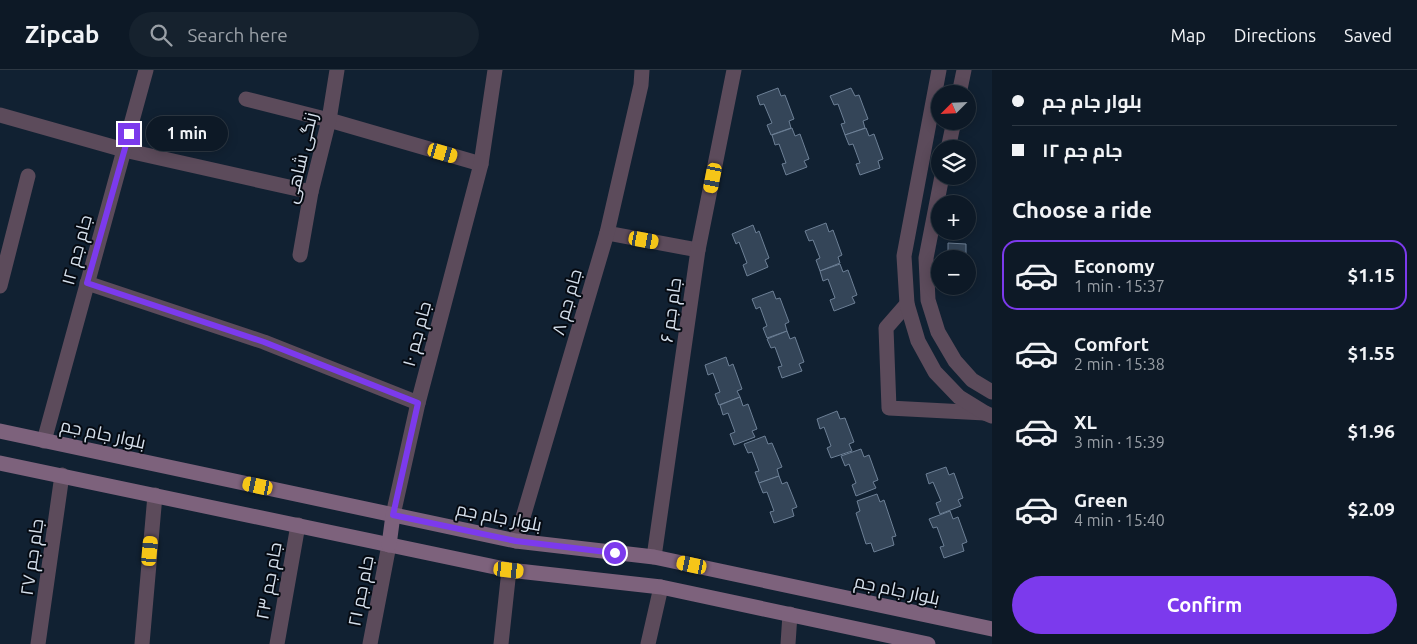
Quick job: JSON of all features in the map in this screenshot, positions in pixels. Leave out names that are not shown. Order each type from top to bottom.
[{"type":"main road","name":"بلوار جام جم","points":[[0,431],[516,541],[654,557],[992,629]]},
{"type":"main road","points":[[0,462],[509,570],[661,587],[928,644]]},
{"type":"main road","points":[[389,545],[393,515]]},
{"type":"street","name":"جام جم ۱۲","points":[[44,441],[146,70]]},
{"type":"street","name":"زنگی شاهی","points":[[300,255],[311,192],[329,120],[337,70]]},
{"type":"street","name":"جام جم ۱۰","points":[[393,515],[418,403],[481,164],[495,70]]},
{"type":"street","name":"جام جم ۸","points":[[516,541],[607,232],[641,85],[642,70]]},
{"type":"street","name":"جام جم ۶","points":[[654,557],[698,250],[734,70]]},
{"type":"street","points":[[939,70],[904,256],[906,304],[918,341],[935,372],[959,397],[988,414]]},
{"type":"street","points":[[961,85],[964,70]]},
{"type":"street","points":[[246,99],[329,120],[481,164]]},
{"type":"street","points":[[0,115],[124,150],[311,192]]},
{"type":"street","points":[[920,171],[931,173]]},
{"type":"street","points":[[0,286],[28,176]]},
{"type":"street","points":[[939,185],[926,258],[928,300],[938,332],[955,361],[972,380],[992,392]]},
{"type":"street","points":[[607,232],[698,250]]},
{"type":"street","points":[[905,267],[927,268]]},
{"type":"street","points":[[87,283],[264,342],[418,403]]},
{"type":"street","points":[[906,304],[886,328],[889,408],[988,414]]},
{"type":"street","points":[[939,376],[955,361]]},
{"type":"street","name":"جام جم ۲۷","points":[[38,644],[62,476]]},
{"type":"street","points":[[142,644],[155,495]]},
{"type":"street","name":"جام جم ۲۳","points":[[277,644],[298,525]]},
{"type":"street","name":"جام جم ۲۱","points":[[370,644],[389,545]]},
{"type":"street","points":[[501,644],[509,570]]},
{"type":"street","points":[[648,644],[661,587]]},
{"type":"street","points":[[788,644],[790,614]]},
{"type":"building","points":[[778,88],[781,96],[785,95],[794,119],[789,121],[791,128],[771,135],[767,125],[772,123],[764,104],[760,105],[757,96]]},
{"type":"building","points":[[851,88],[855,96],[859,95],[868,119],[863,121],[865,128],[845,135],[841,124],[845,123],[838,104],[834,105],[830,96]]},
{"type":"building","points":[[792,128],[795,136],[800,134],[809,159],[804,161],[807,167],[786,175],[782,164],[786,163],[779,144],[775,145],[772,135]]},
{"type":"building","points":[[866,128],[869,136],[874,134],[883,159],[878,161],[880,168],[860,175],[856,164],[860,163],[853,144],[849,145],[845,135]]},
{"type":"building","points":[[826,223],[829,232],[833,230],[842,255],[838,257],[840,263],[820,271],[816,260],[820,258],[813,240],[809,241],[805,231]]},
{"type":"building","points":[[753,225],[756,233],[759,231],[769,258],[765,260],[768,267],[747,276],[743,265],[747,263],[739,242],[736,244],[732,234]]},
{"type":"building","points":[[948,243],[966,244],[966,250],[948,250]]},
{"type":"building","points":[[840,264],[843,272],[848,270],[857,295],[852,297],[855,303],[834,311],[830,300],[835,298],[828,279],[823,281],[820,271]]},
{"type":"building","points":[[773,291],[776,299],[780,298],[789,322],[785,324],[787,331],[767,338],[763,328],[767,326],[760,307],[756,309],[752,299]]},
{"type":"building","points":[[787,331],[790,339],[795,337],[804,362],[799,364],[802,371],[782,378],[778,367],[782,366],[775,347],[771,348],[767,339]]},
{"type":"building","points":[[726,357],[729,366],[733,364],[742,389],[737,391],[740,397],[719,405],[715,394],[720,392],[713,373],[708,375],[705,365]]},
{"type":"building","points":[[740,397],[743,406],[748,404],[757,429],[752,431],[755,437],[734,445],[730,434],[735,432],[728,413],[723,415],[720,405]]},
{"type":"building","points":[[837,411],[840,419],[845,418],[854,442],[849,444],[852,451],[831,458],[827,448],[831,446],[824,427],[820,429],[817,419]]},
{"type":"building","points":[[765,436],[768,444],[772,443],[782,467],[777,469],[779,476],[759,483],[755,472],[759,471],[752,452],[748,453],[744,444]]},
{"type":"building","points":[[861,449],[864,457],[869,455],[878,480],[873,482],[876,488],[856,496],[852,485],[856,483],[849,464],[845,466],[841,456]]},
{"type":"building","points":[[946,467],[949,475],[954,473],[963,498],[958,500],[961,506],[940,514],[936,503],[941,501],[933,482],[929,484],[926,474]]},
{"type":"building","points":[[779,476],[782,484],[787,482],[797,507],[792,509],[794,516],[774,523],[770,512],[774,511],[767,492],[763,493],[759,483]]},
{"type":"building","points":[[877,494],[880,502],[884,500],[896,536],[892,537],[894,545],[874,552],[871,543],[866,544],[856,513],[860,511],[857,501]]},
{"type":"building","points":[[950,511],[953,519],[958,517],[967,542],[962,544],[964,551],[944,558],[940,547],[944,546],[937,527],[933,528],[929,519]]},
{"type":"route","points":[[129,134],[87,283],[264,342],[418,403],[393,515],[516,541],[615,553]]}]
